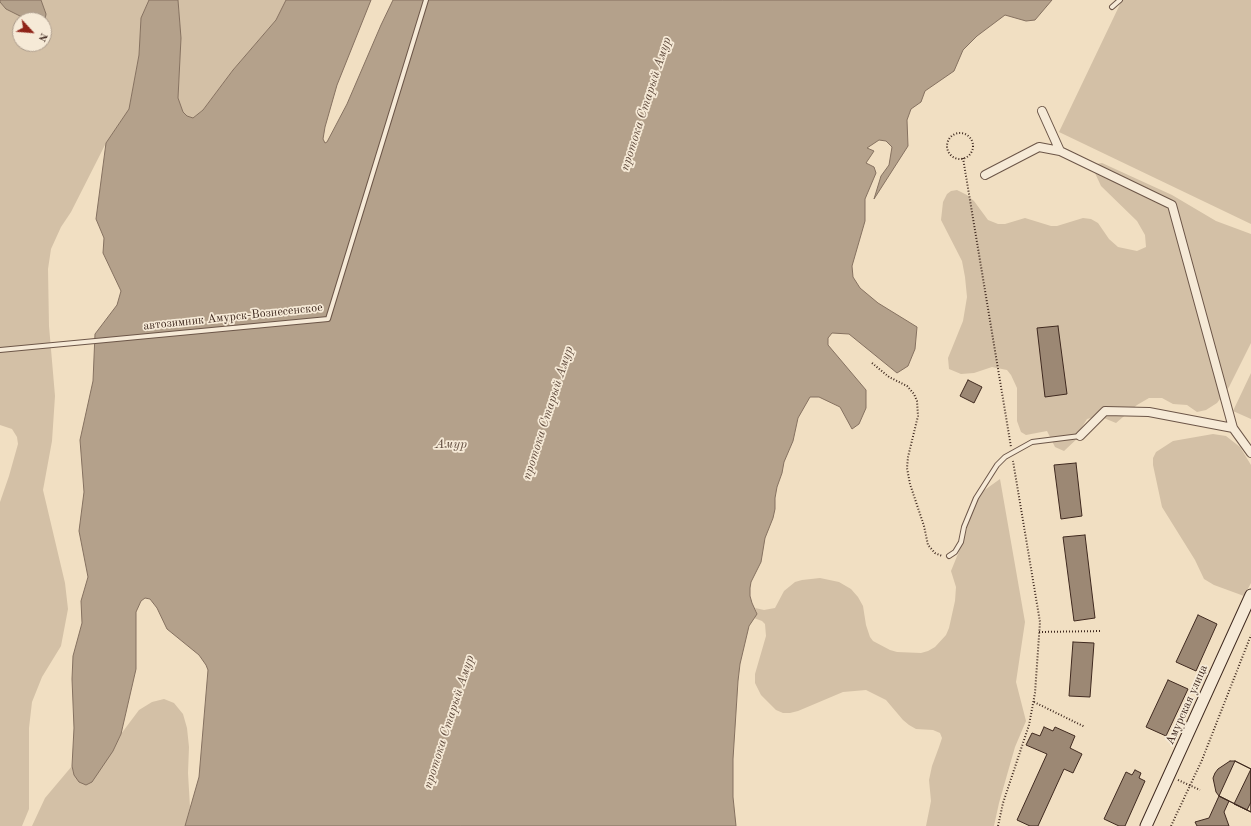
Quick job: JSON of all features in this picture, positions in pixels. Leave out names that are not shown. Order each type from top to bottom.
[{"type":"street","points":[[1042,110],[1060,151]]},
{"type":"street","points":[[985,175],[1038,147],[1060,151],[1172,205],[1233,428],[1251,453]]},
{"type":"street","points":[[1080,436],[1105,411],[1148,412],[1233,428]]},
{"type":"street","name":"Амурская улица","points":[[1146,826],[1251,595]]},
{"type":"lane","name":"автозимник Амурск-Вознесенское","points":[[0,350],[328,319],[426,0]]},
{"type":"lane","points":[[1112,7],[1120,0]]},
{"type":"lane","points":[[949,556],[955,552],[961,542],[964,527],[976,498],[997,465],[1005,457],[1032,442],[1080,436]]},
{"type":"path","points":[[958,133],[966,134],[970,137],[973,145],[970,154],[963,158],[954,157],[948,151],[947,146],[950,138],[958,133]]},
{"type":"path","points":[[963,158],[1040,622],[1035,693],[1029,725],[1003,803],[998,826]]},
{"type":"path","points":[[872,363],[889,377],[907,386],[918,401],[918,416],[908,457],[907,468],[910,484],[924,526],[928,545],[935,553],[946,557],[949,556]]},
{"type":"path","points":[[1039,632],[1102,630]]},
{"type":"path","points":[[1171,826],[1202,760],[1251,635]]},
{"type":"path","points":[[1033,702],[1085,727]]},
{"type":"path","points":[[1169,775],[1200,790]]},
{"type":"shaded area","points":[[41,0],[149,0],[141,18],[139,55],[129,109],[106,143],[71,212],[61,227],[51,249],[48,269],[49,326],[55,396],[52,441],[43,490],[65,583],[68,609],[61,646],[42,677],[32,702],[29,728],[29,809],[22,826],[0,826],[0,502],[18,444],[17,437],[12,429],[0,425],[0,2],[6,9],[12,12],[12,52],[52,52],[52,12],[45,12]]},
{"type":"shaded area","points":[[178,0],[286,0],[276,20],[233,70],[203,110],[193,118],[187,116],[183,112],[178,98],[181,38]]},
{"type":"shaded area","points":[[1122,0],[1251,0],[1251,224],[1059,132]]},
{"type":"shaded area","points":[[1102,163],[1172,195],[1216,221],[1251,234],[1251,343],[1229,387],[1217,403],[1206,410],[1197,412],[1187,405],[1173,404],[1162,398],[1149,398],[1137,405],[1116,423],[1099,416],[1087,419],[1079,432],[1080,436],[1064,451],[1055,447],[1047,431],[1026,435],[1021,432],[1017,421],[1017,388],[1007,370],[992,367],[974,373],[961,374],[949,369],[948,358],[963,321],[967,297],[962,261],[941,220],[943,202],[947,194],[951,191],[957,190],[967,195],[974,201],[988,220],[998,224],[1005,224],[1025,218],[1051,226],[1057,226],[1083,218],[1091,219],[1098,223],[1109,239],[1118,247],[1137,251],[1146,247],[1145,235],[1137,221],[1101,186],[1095,173],[1096,164]]},
{"type":"shaded area","points":[[1251,373],[1251,419],[1233,411]]},
{"type":"shaded area","points":[[1213,434],[1226,436],[1240,447],[1251,465],[1251,583],[1244,596],[1214,585],[1204,579],[1195,560],[1162,507],[1153,465],[1153,458],[1156,452],[1173,441]]},
{"type":"shaded area","points":[[1000,479],[1025,622],[1016,682],[1026,721],[1015,747],[994,826],[926,826],[931,801],[929,780],[932,766],[942,738],[940,733],[933,730],[916,729],[909,725],[886,700],[866,690],[843,692],[790,713],[783,713],[776,710],[761,695],[755,683],[755,674],[766,636],[765,624],[754,618],[757,613],[755,608],[764,610],[775,608],[784,591],[795,582],[820,578],[839,582],[851,589],[858,597],[863,606],[866,625],[873,641],[897,652],[921,653],[928,651],[935,647],[946,635],[949,628],[955,601],[956,587],[951,571],[964,539],[970,514],[979,494]]},
{"type":"shaded area","points":[[164,699],[174,703],[183,714],[187,728],[189,747],[188,773],[190,807],[185,826],[32,826],[45,798],[72,766],[74,775],[113,751],[121,734],[139,710],[152,702]]},
{"type":"water","points":[[0,0],[41,0],[45,12],[12,12],[6,9]]},
{"type":"water","name":"Амур","points":[[149,0],[178,0],[181,38],[178,98],[183,112],[187,116],[193,118],[203,110],[233,70],[276,20],[286,0],[371,0],[337,85],[325,127],[323,139],[325,143],[327,142],[347,104],[393,0],[1052,0],[1035,20],[1026,21],[1005,15],[977,36],[963,50],[954,71],[925,91],[921,102],[911,109],[907,120],[908,146],[874,199],[881,176],[889,165],[892,147],[886,141],[879,140],[867,148],[874,151],[866,163],[874,167],[876,173],[865,199],[865,221],[852,266],[853,277],[860,288],[878,303],[917,327],[915,349],[908,366],[897,373],[849,334],[832,333],[828,338],[828,345],[866,390],[866,408],[859,424],[852,429],[840,407],[819,397],[810,397],[798,418],[793,441],[784,462],[777,487],[773,518],[765,538],[761,562],[751,582],[750,588],[750,596],[757,614],[749,626],[740,664],[738,681],[733,759],[733,797],[736,826],[185,826],[199,777],[208,670],[199,655],[167,629],[157,608],[150,599],[145,598],[141,601],[136,612],[136,669],[121,734],[113,751],[92,782],[86,785],[79,782],[74,775],[72,766],[74,728],[72,679],[73,656],[82,623],[81,601],[88,577],[79,531],[84,492],[80,440],[93,381],[95,334],[117,305],[121,291],[103,253],[104,238],[96,219],[106,143],[129,109],[139,55],[141,18]]},
{"type":"building","points":[[1058,326],[1067,394],[1045,397],[1037,328]]},
{"type":"building","points":[[968,380],[982,387],[974,403],[960,396]]},
{"type":"building","points":[[1076,463],[1082,516],[1061,519],[1054,465]]},
{"type":"building","points":[[1085,535],[1095,618],[1074,621],[1063,537]]},
{"type":"building","points":[[1198,615],[1217,624],[1196,671],[1176,662]]},
{"type":"building","points":[[1073,642],[1094,643],[1090,697],[1069,696]]},
{"type":"building","points":[[1168,680],[1188,689],[1166,736],[1146,727]]},
{"type":"building","points":[[1044,727],[1053,731],[1055,727],[1075,736],[1070,748],[1082,754],[1073,773],[1064,769],[1038,826],[1030,826],[1017,820],[1047,754],[1026,745],[1032,733],[1040,736]]},
{"type":"building","points":[[1230,761],[1235,761],[1251,769],[1251,802],[1247,810],[1219,796],[1216,792],[1213,778],[1215,773],[1218,769]]},
{"type":"building","points":[[1235,761],[1251,769],[1251,812],[1219,796]]},
{"type":"building","points":[[1251,769],[1251,812],[1234,804]]},
{"type":"building","points":[[1135,770],[1141,773],[1139,778],[1145,781],[1125,826],[1119,826],[1104,819],[1126,772],[1132,775]]},
{"type":"building","points":[[1219,796],[1229,801],[1224,812],[1229,826],[1197,826],[1195,822],[1209,818]]},
{"type":"water label","name":"протока Старый Амур","points":[[646,104]]},
{"type":"water label","name":"протока Старый Амур","points":[[548,413]]},
{"type":"water label","name":"протока Старый Амур","points":[[449,722]]}]
